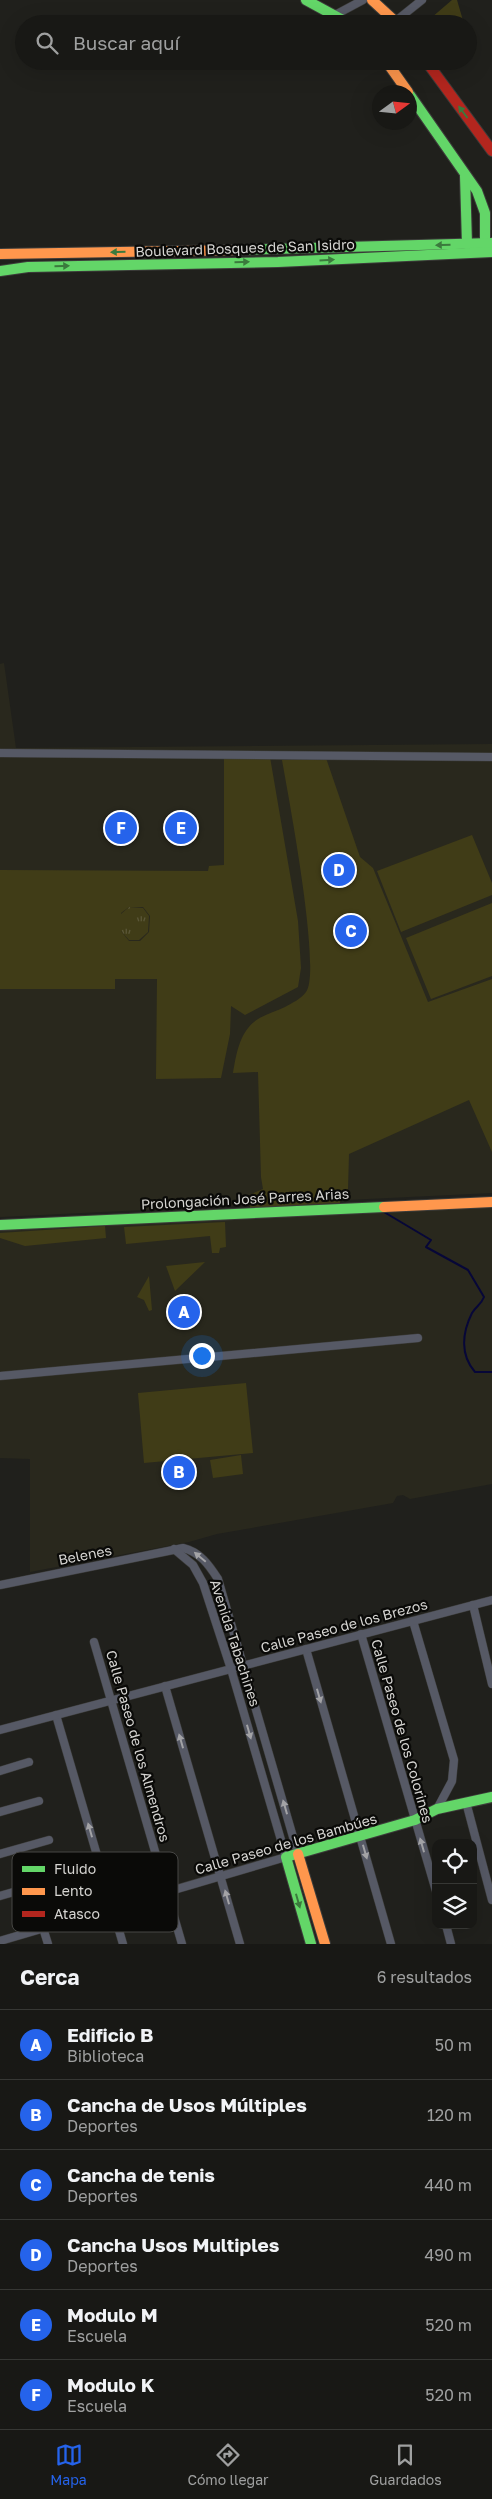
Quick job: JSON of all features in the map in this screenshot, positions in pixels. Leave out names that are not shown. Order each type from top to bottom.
[{"type":"main road","points":[[306,0],[335,15]]},
{"type":"main road","points":[[372,0],[389,15]]},
{"type":"main road","points":[[392,70],[403,85]]},
{"type":"main road","points":[[433,70],[492,151]]},
{"type":"main road","points":[[417,106],[482,202],[485,213],[488,248]]},
{"type":"main road","points":[[465,175],[468,208],[467,244]]},
{"type":"main road","name":"Boulevard Bosques de San Isidro","points":[[0,254],[220,251],[467,244],[488,248]]},
{"type":"main road","name":"Boulevard Bosques de San Isidro","points":[[0,271],[28,267],[219,262],[488,248]]},
{"type":"main road","points":[[219,262],[220,251]]},
{"type":"main road","name":"Prolongación José Parres Arias","points":[[0,1225],[492,1202]]},
{"type":"main road","name":"Calle Paseo de los Bambúes","points":[[286,1857],[415,1820],[437,1809],[492,1797]]},
{"type":"main road","name":"Avenida Tabachines","points":[[298,1854],[325,1944]]},
{"type":"main road","name":"Avenida Tabachines","points":[[286,1857],[311,1944]]},
{"type":"street","points":[[335,15],[363,0]]},
{"type":"street","points":[[404,15],[422,0]]},
{"type":"street","points":[[0,753],[492,757]]},
{"type":"street","points":[[0,1376],[418,1338]]},
{"type":"street","name":"Belenes","points":[[0,1585],[174,1549]]},
{"type":"street","name":"Avenida Tabachines","points":[[174,1549],[192,1550],[206,1562],[218,1579],[298,1854]]},
{"type":"street","name":"Avenida Tabachines","points":[[174,1549],[193,1564],[203,1583],[231,1669],[286,1857]]},
{"type":"street","name":"Calle Paseo de los Brezos","points":[[0,1728],[56,1715],[492,1600]]},
{"type":"street","points":[[473,1604],[492,1684]]},
{"type":"street","points":[[413,1620],[454,1760],[452,1781],[437,1809]]},
{"type":"street","name":"Calle Paseo de los Colorines","points":[[361,1634],[434,1884]]},
{"type":"street","name":"Calle Paseo de los Almendros","points":[[94,1642],[156,1852]]},
{"type":"street","points":[[306,1649],[391,1944]]},
{"type":"street","points":[[165,1686],[240,1944]]},
{"type":"street","points":[[56,1715],[96,1852]]},
{"type":"street","points":[[0,1770],[29,1762]]},
{"type":"street","points":[[0,1812],[39,1801]]},
{"type":"street","points":[[466,1802],[492,1900]]},
{"type":"street","points":[[0,1854],[49,1840]]},
{"type":"street","name":"Calle Paseo de los Bambúes","points":[[178,1890],[286,1857]]},
{"type":"street","name":"Calle Paseo de los Almendros","points":[[178,1929],[182,1944]]},
{"type":"street","points":[[447,1929],[451,1944]]},
{"type":"street","name":"Calle Paseo de los Bambúes","points":[[1,1942],[31,1932]]},
{"type":"street","points":[[44,1932],[48,1944]]},
{"type":"street","points":[[119,1932],[123,1944]]},
{"type":"shaded area","points":[[4,663],[16,748],[492,744],[492,1193],[0,1217],[0,664]]},
{"type":"shaded area","points":[[492,1204],[492,1484],[410,1499],[403,1495],[397,1496],[393,1503],[217,1534],[189,1542],[30,1572],[30,1459],[0,1458],[0,1230]]},
{"type":"green space","points":[[452,0],[457,0],[461,15],[434,15]]},
{"type":"green space","points":[[224,757],[270,757],[298,921],[301,968],[298,987],[245,1015],[231,1006],[230,1034],[221,1078],[156,1079],[157,979],[115,979],[115,989],[0,989],[0,870],[208,871],[209,866],[224,865]],"holes":[[[129,907],[143,907],[150,916],[149,932],[140,941],[129,941],[121,931],[121,913]]]},
{"type":"green space","points":[[326,758],[360,857],[373,868],[428,1002],[492,979],[492,1152],[469,1100],[349,1154],[348,1189],[342,1195],[340,1203],[250,1208],[249,1195],[263,1189],[258,1072],[233,1073],[237,1053],[249,1027],[261,1017],[285,1007],[302,997],[306,992],[310,978],[307,919],[282,760]]},
{"type":"green space","points":[[472,835],[492,883],[492,895],[401,932],[377,871]]},
{"type":"green space","points":[[492,903],[492,976],[431,999],[406,938]]},
{"type":"green space","points":[[129,907],[143,908],[149,916],[148,932],[139,940],[129,940],[121,931],[121,914]]},
{"type":"green space","points":[[225,1222],[226,1247],[220,1248],[219,1253],[212,1253],[210,1236],[126,1244],[124,1227]]},
{"type":"green space","points":[[105,1226],[106,1238],[25,1246],[0,1238],[0,1233]]},
{"type":"green space","points":[[205,1262],[175,1291],[166,1266]]},
{"type":"green space","points":[[149,1276],[152,1310],[149,1311],[144,1300],[137,1297]]},
{"type":"green space","points":[[246,1383],[253,1453],[144,1463],[138,1393]]},
{"type":"green space","points":[[241,1455],[243,1474],[213,1478],[210,1460]]},
{"type":"green space","points":[[193,1460],[195,1479],[164,1483],[162,1464]]},
{"type":"waterway","points":[[384,1212],[431,1240],[426,1247],[468,1270],[484,1297],[474,1311],[466,1328],[465,1351],[470,1365],[475,1372],[492,1372]]},
{"type":"traffic: fast","points":[[306,0],[334,15]]},
{"type":"traffic: fast","points":[[417,105],[477,191],[485,213],[485,249]]},
{"type":"traffic: fast","points":[[465,176],[467,244]]},
{"type":"traffic: fast","points":[[238,250],[492,243]]},
{"type":"traffic: fast","points":[[0,271],[28,267],[278,262],[492,252]]},
{"type":"traffic: fast","points":[[0,1225],[384,1207]]},
{"type":"traffic: fast","points":[[311,1944],[286,1857],[415,1820],[437,1809],[492,1797]]},
{"type":"traffic: slow","points":[[372,0],[388,15]]},
{"type":"traffic: slow","points":[[392,70],[403,85]]},
{"type":"traffic: slow","points":[[0,254],[238,250]]},
{"type":"traffic: slow","points":[[384,1207],[492,1202]]},
{"type":"traffic: slow","points":[[298,1854],[325,1944]]},
{"type":"traffic: jam","points":[[433,70],[492,151]]},
{"type":"place","name":"Modulo K","points":[[121,828]]},
{"type":"place","name":"Modulo M","points":[[181,828]]},
{"type":"place","name":"Cancha Usos Multiples","points":[[339,870]]},
{"type":"place","name":"Cancha de tenis","points":[[351,931]]},
{"type":"place","name":"Edificio B","points":[[184,1312]]},
{"type":"place","name":"Cancha de Usos Múltiples","points":[[179,1472]]}]
